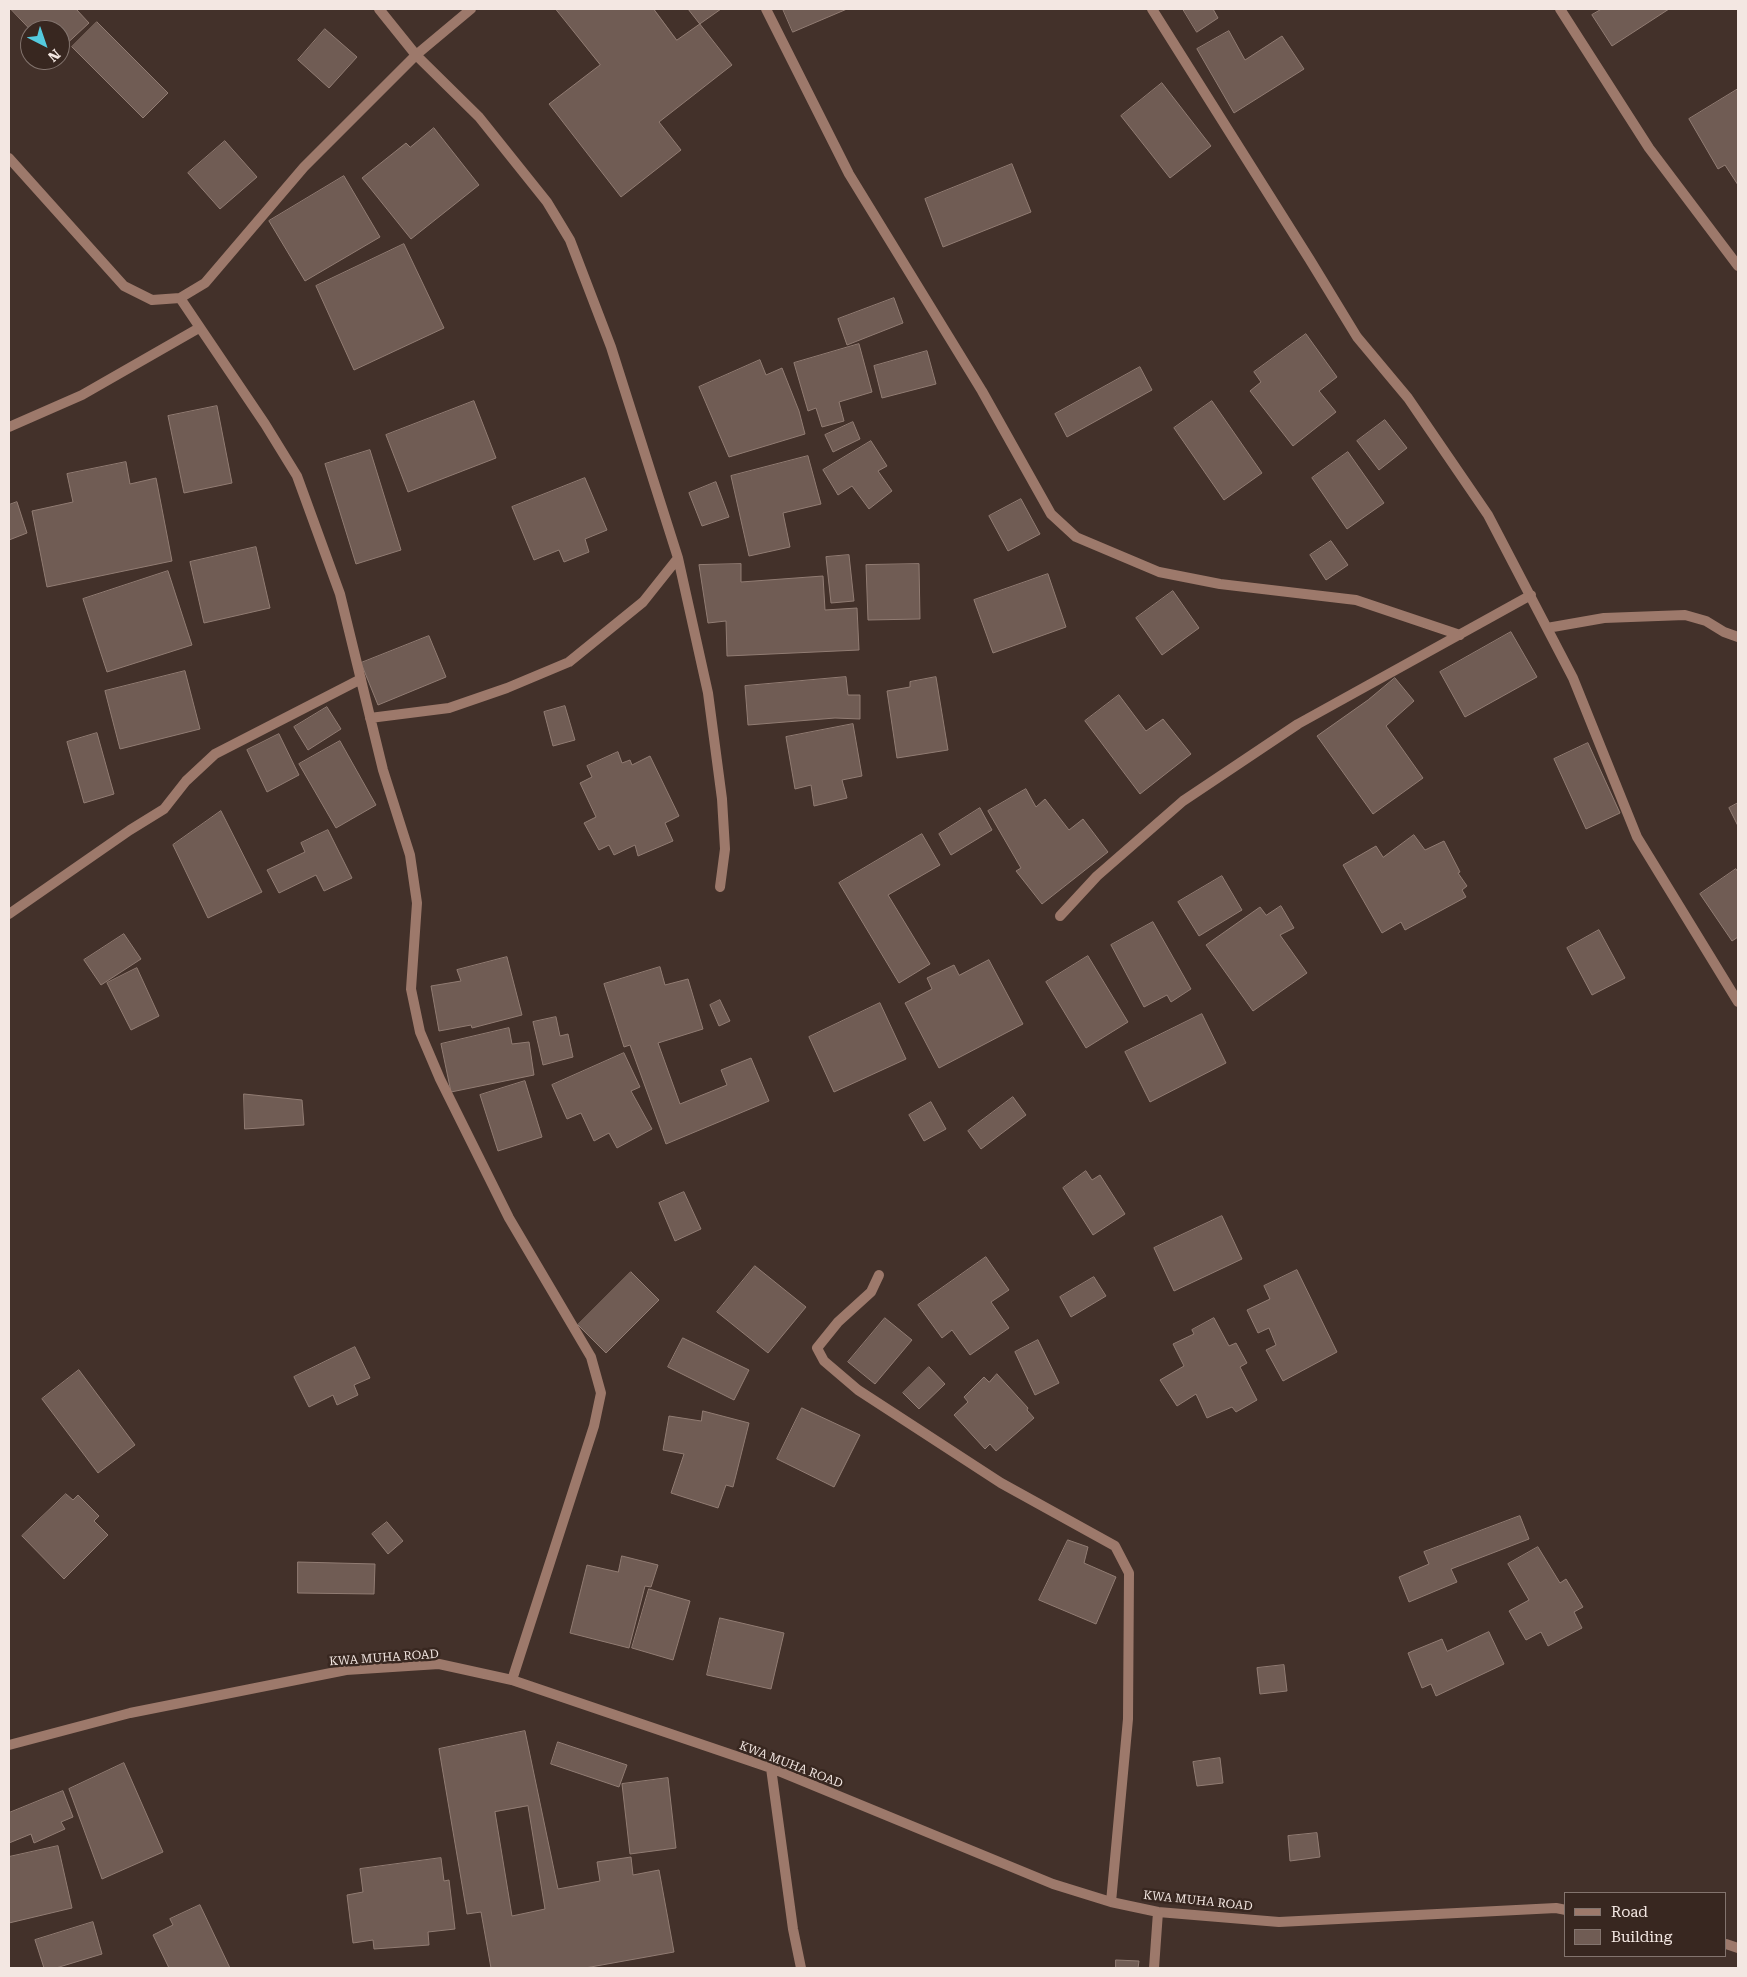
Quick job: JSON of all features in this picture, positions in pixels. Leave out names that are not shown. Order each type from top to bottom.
[{"type":"street","points":[[379,9],[416,55],[479,116],[547,202],[570,240],[611,347],[678,558],[708,693],[722,800],[725,849],[720,887]]},
{"type":"street","points":[[9,158],[124,286],[152,300],[180,298],[205,283],[304,167],[416,55],[471,9]]},
{"type":"street","points":[[766,9],[849,174],[982,391],[1051,514],[1076,537],[1159,572],[1220,584],[1356,600],[1460,634]]},
{"type":"street","points":[[1152,9],[1357,338],[1408,398],[1488,515],[1573,678],[1637,836],[1738,1002]]},
{"type":"street","points":[[1560,9],[1650,148],[1738,266]]},
{"type":"street","points":[[180,298],[265,424],[297,476],[340,594],[382,770],[410,855],[417,903],[411,989],[420,1032],[440,1079],[509,1218],[591,1357],[601,1392],[594,1426],[512,1680]]},
{"type":"street","points":[[9,427],[82,395],[199,328]]},
{"type":"street","points":[[370,718],[449,708],[507,688],[569,662],[643,602],[678,558]]},
{"type":"street","points":[[1060,916],[1097,876],[1183,801],[1298,724],[1530,595]]},
{"type":"street","points":[[1547,628],[1604,618],[1685,615],[1706,621],[1724,632],[1738,637]]},
{"type":"street","points":[[9,914],[130,830],[164,809],[186,781],[215,754],[361,679]]},
{"type":"street","points":[[878,1275],[871,1292],[838,1322],[817,1348],[824,1361],[858,1390],[955,1454],[1001,1483],[1115,1546],[1129,1573],[1128,1719],[1111,1902]]},
{"type":"street","name":"KWA MUHA ROAD","points":[[9,1745],[130,1713],[346,1670],[439,1664],[512,1680],[771,1768],[1053,1884],[1111,1902],[1158,1912],[1280,1922],[1556,1908],[1564,1910]]},
{"type":"street","points":[[771,1768],[793,1929],[801,1968]]},
{"type":"street","points":[[1154,1968],[1158,1912]]},
{"type":"building","points":[[11,9],[76,9],[89,23],[70,41],[70,20],[21,20]]},
{"type":"building","points":[[556,9],[688,9],[732,65],[659,122],[681,150],[621,197],[549,104],[600,65]]},
{"type":"building","points":[[654,9],[721,9],[677,40]]},
{"type":"building","points":[[783,9],[847,9],[793,32]]},
{"type":"building","points":[[1183,9],[1213,9],[1218,18],[1197,32]]},
{"type":"building","points":[[1602,9],[1669,9],[1612,46],[1592,15]]},
{"type":"building","points":[[97,22],[168,93],[143,118],[72,47]]},
{"type":"building","points":[[325,29],[357,57],[329,88],[298,60]]},
{"type":"building","points":[[1229,31],[1245,60],[1282,36],[1304,69],[1234,113],[1197,49]]},
{"type":"building","points":[[1162,83],[1211,146],[1170,178],[1121,116]]},
{"type":"building","points":[[1738,89],[1738,185],[1725,165],[1718,169],[1689,119]]},
{"type":"building","points":[[434,128],[479,185],[411,239],[362,178],[406,143],[410,147]]},
{"type":"building","points":[[225,141],[257,177],[220,209],[188,173]]},
{"type":"building","points":[[1012,164],[1031,212],[943,247],[925,199]]},
{"type":"building","points":[[344,176],[380,237],[305,281],[269,221]]},
{"type":"building","points":[[404,244],[444,328],[354,370],[316,286]]},
{"type":"building","points":[[894,298],[903,323],[847,345],[838,319]]},
{"type":"building","points":[[1306,334],[1337,377],[1319,391],[1336,412],[1293,446],[1250,391],[1261,382],[1254,372]]},
{"type":"building","points":[[859,344],[872,392],[839,402],[844,421],[822,427],[816,408],[808,411],[794,363]]},
{"type":"building","points":[[927,351],[936,384],[882,398],[874,366]]},
{"type":"building","points":[[760,360],[766,375],[782,368],[799,411],[805,434],[729,457],[699,387]]},
{"type":"building","points":[[1140,367],[1152,390],[1067,437],[1055,414]]},
{"type":"building","points":[[474,401],[496,458],[408,492],[386,435]]},
{"type":"building","points":[[1212,401],[1262,473],[1224,500],[1174,428]]},
{"type":"building","points":[[217,406],[232,483],[184,493],[168,416]]},
{"type":"building","points":[[1385,420],[1407,448],[1379,470],[1357,441]]},
{"type":"building","points":[[853,422],[860,439],[833,452],[825,435]]},
{"type":"building","points":[[871,441],[887,466],[878,471],[892,491],[869,509],[852,486],[838,495],[823,470]]},
{"type":"building","points":[[370,450],[401,550],[356,564],[325,464]]},
{"type":"building","points":[[1348,452],[1384,503],[1347,529],[1312,478]]},
{"type":"building","points":[[808,456],[821,504],[783,513],[790,547],[749,556],[731,476]]},
{"type":"building","points":[[126,462],[130,484],[156,478],[172,561],[47,587],[32,511],[73,502],[67,474]]},
{"type":"building","points":[[585,478],[607,530],[585,539],[589,552],[564,562],[559,550],[534,560],[512,507]]},
{"type":"building","points":[[716,482],[729,517],[702,526],[689,493]]},
{"type":"building","points":[[1021,499],[1040,534],[1008,551],[989,516]]},
{"type":"building","points":[[17,502],[27,533],[9,540],[9,505]]},
{"type":"building","points":[[1331,541],[1348,565],[1326,580],[1310,555]]},
{"type":"building","points":[[256,547],[270,608],[204,623],[190,562]]},
{"type":"building","points":[[849,555],[854,601],[831,603],[826,557]]},
{"type":"building","points":[[741,564],[741,582],[823,576],[825,610],[857,608],[859,650],[727,656],[726,621],[708,623],[699,565]]},
{"type":"building","points":[[919,564],[920,619],[868,620],[866,565]]},
{"type":"building","points":[[168,571],[192,645],[107,672],[83,599]]},
{"type":"building","points":[[1048,574],[1066,627],[993,653],[974,600]]},
{"type":"building","points":[[1173,591],[1199,628],[1162,655],[1136,618]]},
{"type":"building","points":[[1511,632],[1537,677],[1465,717],[1440,672]]},
{"type":"building","points":[[429,636],[446,677],[378,705],[361,663]]},
{"type":"building","points":[[185,671],[200,729],[120,749],[105,691]]},
{"type":"building","points":[[846,677],[848,695],[860,695],[860,719],[835,718],[748,725],[745,686]]},
{"type":"building","points":[[936,677],[948,750],[897,758],[887,691],[910,687],[910,682]]},
{"type":"building","points":[[1395,678],[1414,701],[1386,726],[1423,778],[1373,814],[1317,736],[1368,700]]},
{"type":"building","points":[[1119,695],[1146,731],[1163,719],[1191,754],[1140,794],[1085,721]]},
{"type":"building","points":[[565,706],[575,740],[553,746],[544,712]]},
{"type":"building","points":[[327,707],[341,729],[308,750],[294,727]]},
{"type":"building","points":[[853,724],[862,776],[842,780],[847,798],[814,806],[811,785],[795,789],[786,737]]},
{"type":"building","points":[[97,733],[114,794],[84,803],[67,742]]},
{"type":"building","points":[[279,734],[299,775],[267,792],[247,750]]},
{"type":"building","points":[[340,741],[376,805],[336,828],[299,764]]},
{"type":"building","points":[[1588,743],[1620,813],[1586,829],[1554,759]]},
{"type":"building","points":[[618,752],[622,763],[630,760],[632,765],[650,756],[679,816],[665,823],[673,841],[638,856],[635,845],[614,855],[609,845],[599,850],[584,823],[596,817],[580,783],[592,777],[587,766]]},
{"type":"building","points":[[1026,789],[1036,807],[1045,799],[1069,830],[1083,819],[1108,852],[1042,904],[1016,871],[1021,868],[988,811]]},
{"type":"building","points":[[1738,803],[1738,826],[1729,808]]},
{"type":"building","points":[[980,808],[992,830],[951,855],[939,834]]},
{"type":"building","points":[[221,811],[262,892],[208,918],[173,845]]},
{"type":"building","points":[[328,830],[352,878],[324,891],[316,875],[279,893],[267,870],[305,852],[301,843]]},
{"type":"building","points":[[922,834],[940,865],[888,895],[930,964],[899,983],[839,883]]},
{"type":"building","points":[[1414,835],[1425,850],[1444,841],[1460,872],[1458,873],[1467,886],[1462,890],[1466,897],[1405,930],[1401,922],[1382,933],[1343,865],[1376,846],[1383,857]]},
{"type":"building","points":[[1736,869],[1738,872],[1738,937],[1732,941],[1700,894]]},
{"type":"building","points":[[1222,876],[1242,910],[1199,936],[1178,902]]},
{"type":"building","points":[[1281,906],[1294,928],[1280,935],[1307,973],[1253,1011],[1206,945],[1260,907],[1266,915]]},
{"type":"building","points":[[1153,922],[1191,989],[1171,1002],[1167,995],[1144,1007],[1111,945]]},
{"type":"building","points":[[1599,930],[1625,978],[1592,995],[1567,948]]},
{"type":"building","points":[[124,934],[141,959],[101,985],[84,960]]},
{"type":"building","points":[[1088,956],[1128,1022],[1086,1048],[1046,982]]},
{"type":"building","points":[[507,957],[522,1015],[472,1028],[471,1025],[439,1031],[431,986],[461,981],[457,970]]},
{"type":"building","points":[[989,960],[1023,1024],[939,1068],[905,1003],[932,989],[927,978],[954,965],[959,975]]},
{"type":"building","points":[[660,967],[665,985],[688,979],[703,1029],[658,1043],[680,1104],[727,1085],[721,1070],[751,1058],[769,1101],[666,1144],[630,1045],[624,1047],[604,984]]},
{"type":"building","points":[[137,968],[159,1016],[131,1030],[107,983]]},
{"type":"building","points":[[720,1000],[730,1021],[719,1026],[710,1005]]},
{"type":"building","points":[[880,1003],[906,1059],[834,1092],[809,1037]]},
{"type":"building","points":[[1202,1014],[1226,1063],[1150,1102],[1125,1052]]},
{"type":"building","points":[[556,1017],[560,1036],[568,1034],[573,1057],[543,1065],[533,1022]]},
{"type":"building","points":[[509,1028],[512,1044],[529,1042],[534,1075],[451,1092],[441,1044]]},
{"type":"building","points":[[624,1053],[640,1087],[631,1091],[652,1129],[617,1148],[609,1133],[594,1141],[581,1113],[567,1119],[552,1085]]},
{"type":"building","points":[[525,1081],[542,1137],[498,1151],[480,1095]]},
{"type":"building","points":[[244,1094],[302,1100],[304,1125],[245,1129]]},
{"type":"building","points":[[1013,1097],[1026,1115],[981,1149],[968,1131]]},
{"type":"building","points":[[931,1102],[946,1129],[924,1141],[909,1115]]},
{"type":"building","points":[[1086,1171],[1092,1180],[1100,1175],[1125,1214],[1093,1235],[1063,1188]]},
{"type":"building","points":[[684,1192],[701,1229],[675,1241],[659,1203]]},
{"type":"building","points":[[1222,1216],[1242,1259],[1174,1291],[1154,1248]]},
{"type":"building","points":[[986,1257],[1009,1290],[991,1302],[1009,1328],[970,1355],[952,1330],[942,1338],[918,1305]]},
{"type":"building","points":[[755,1266],[806,1307],[768,1353],[717,1312]]},
{"type":"building","points":[[1297,1270],[1337,1352],[1283,1381],[1266,1350],[1276,1345],[1269,1328],[1258,1333],[1247,1310],[1270,1299],[1264,1286]]},
{"type":"building","points":[[631,1272],[659,1300],[606,1353],[578,1325]]},
{"type":"building","points":[[1094,1277],[1106,1296],[1071,1317],[1060,1297]]},
{"type":"building","points":[[885,1318],[912,1340],[875,1384],[848,1362]]},
{"type":"building","points":[[1214,1318],[1229,1346],[1236,1343],[1247,1363],[1240,1367],[1257,1400],[1236,1412],[1232,1407],[1207,1418],[1196,1394],[1177,1406],[1160,1380],[1184,1366],[1173,1344],[1194,1334],[1192,1330]]},
{"type":"building","points":[[683,1338],[749,1370],[734,1400],[668,1367]]},
{"type":"building","points":[[1038,1340],[1059,1383],[1035,1395],[1015,1352]]},
{"type":"building","points":[[355,1347],[370,1378],[354,1385],[358,1395],[337,1405],[333,1395],[309,1407],[294,1377]]},
{"type":"building","points":[[929,1367],[945,1384],[919,1409],[903,1393]]},
{"type":"building","points":[[79,1370],[135,1445],[98,1473],[42,1399]]},
{"type":"building","points":[[997,1374],[1028,1408],[1027,1410],[1034,1418],[996,1451],[990,1444],[985,1449],[954,1415],[968,1402],[964,1397],[984,1377],[989,1382]]},
{"type":"building","points":[[802,1408],[860,1435],[834,1487],[777,1459]]},
{"type":"building","points":[[703,1411],[749,1423],[733,1487],[726,1485],[718,1508],[671,1493],[684,1454],[663,1450],[669,1416],[701,1421]]},
{"type":"building","points":[[66,1494],[73,1500],[78,1495],[99,1516],[94,1521],[108,1535],[64,1579],[22,1536]]},
{"type":"building","points":[[1520,1516],[1529,1539],[1451,1569],[1457,1582],[1409,1602],[1399,1577],[1429,1564],[1424,1552]]},
{"type":"building","points":[[387,1522],[403,1541],[388,1554],[372,1534]]},
{"type":"building","points":[[1068,1540],[1088,1547],[1084,1563],[1116,1577],[1096,1624],[1039,1600]]},
{"type":"building","points":[[1538,1547],[1560,1583],[1566,1579],[1583,1607],[1574,1612],[1582,1628],[1548,1646],[1541,1632],[1526,1640],[1509,1611],[1529,1600],[1508,1564]]},
{"type":"building","points":[[622,1556],[658,1565],[651,1587],[645,1586],[629,1648],[570,1633],[587,1565],[618,1572]]},
{"type":"building","points":[[298,1562],[375,1564],[374,1594],[298,1593]]},
{"type":"building","points":[[649,1589],[690,1601],[673,1660],[632,1648]]},
{"type":"building","points":[[720,1618],[784,1633],[771,1689],[707,1675]]},
{"type":"building","points":[[1489,1632],[1504,1664],[1436,1696],[1431,1684],[1422,1688],[1408,1653],[1442,1639],[1447,1651]]},
{"type":"building","points":[[1284,1665],[1287,1691],[1260,1694],[1257,1668]]},
{"type":"building","points":[[525,1731],[558,1889],[600,1881],[597,1862],[631,1857],[633,1875],[659,1870],[674,1952],[585,1968],[491,1968],[481,1912],[467,1914],[439,1749]],"holes":[[[528,1806],[545,1909],[512,1916],[495,1812]]]},
{"type":"building","points":[[558,1742],[627,1765],[619,1787],[551,1764]]},
{"type":"building","points":[[1220,1758],[1223,1783],[1197,1786],[1193,1762]]},
{"type":"building","points":[[124,1763],[163,1852],[102,1879],[69,1789]]},
{"type":"building","points":[[668,1778],[676,1848],[630,1854],[622,1784]]},
{"type":"building","points":[[63,1791],[73,1817],[61,1822],[65,1829],[34,1843],[31,1834],[9,1843],[9,1813]]},
{"type":"building","points":[[1317,1833],[1320,1857],[1290,1861],[1288,1836]]},
{"type":"building","points":[[58,1846],[72,1908],[9,1923],[9,1857]]},
{"type":"building","points":[[441,1858],[444,1881],[449,1880],[455,1929],[428,1932],[429,1945],[374,1949],[373,1940],[353,1943],[347,1895],[363,1892],[360,1869]]},
{"type":"building","points":[[200,1905],[230,1968],[169,1968],[153,1935],[173,1925],[170,1919]]},
{"type":"building","points":[[93,1922],[102,1954],[56,1968],[44,1968],[35,1940]]},
{"type":"building","points":[[1116,1960],[1139,1961],[1138,1968],[1116,1968]]}]
